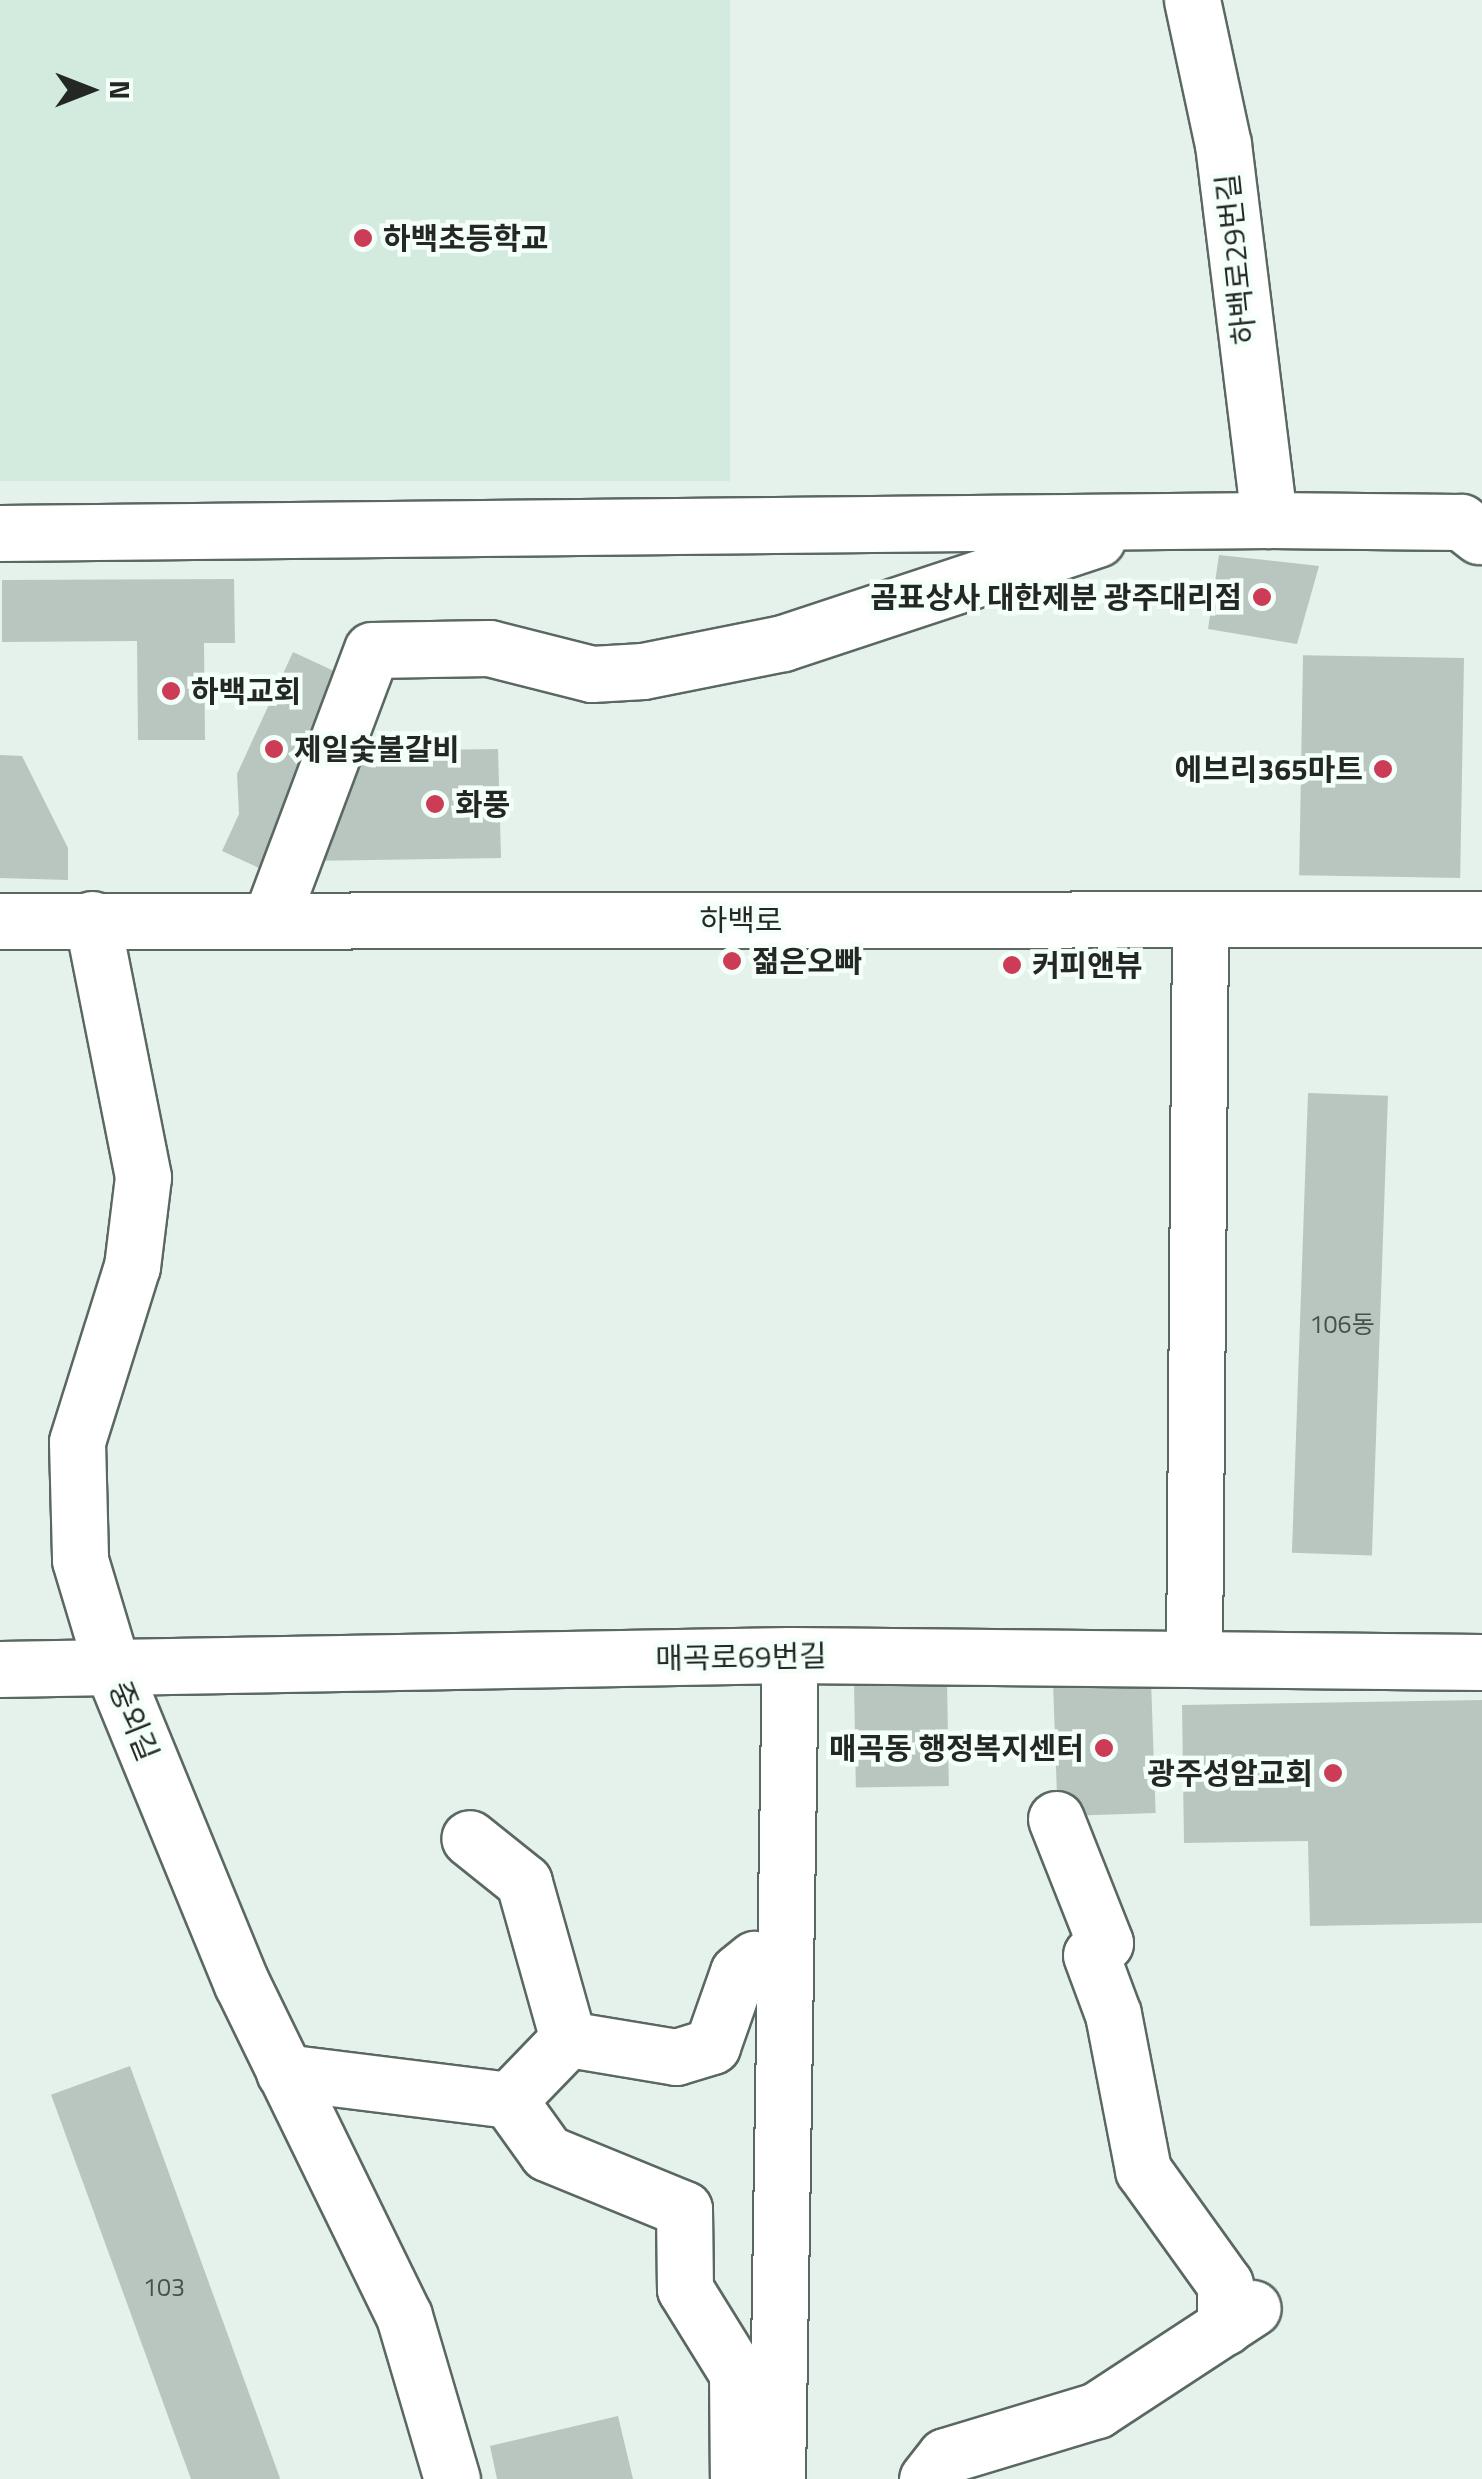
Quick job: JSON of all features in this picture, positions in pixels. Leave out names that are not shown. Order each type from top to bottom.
[{"type":"street","name":"하백로29번길","points":[[1192,0],[1223,144],[1269,520]]},
{"type":"street","points":[[0,534],[1269,520],[1461,522],[1481,537]]},
{"type":"street","points":[[271,918],[372,650],[489,648],[592,674],[643,671],[940,597],[1137,524]]},
{"type":"street","name":"중외길","points":[[92,919],[143,1177],[132,1266],[77,1442],[80,1560],[113,1670],[284,2072],[404,2316],[452,2479]]},
{"type":"street","name":"하백로","points":[[0,921],[1482,919]]},
{"type":"street","points":[[1194,1658],[1200,922]]},
{"type":"street","points":[[777,2479],[790,1655]]},
{"type":"street","name":"매곡로69번길","points":[[0,1670],[790,1655],[1482,1662]]},
{"type":"street","points":[[927,2479],[944,2456],[1097,2410],[1239,2317],[1225,2284],[1143,2170],[1113,2014],[1091,1955],[1105,1943],[1056,1819]]},
{"type":"street","points":[[468,1838],[524,1882],[568,2039]]},
{"type":"street","points":[[568,2039],[676,2057],[712,2046],[738,1972],[754,1959]]},
{"type":"street","points":[[510,2100],[568,2039]]},
{"type":"street","points":[[284,2072],[510,2100],[547,2153],[684,2209],[685,2290],[737,2373],[738,2479]]},
{"type":"shaded area","name":"하백초등학교","points":[[0,0],[730,0],[730,481],[0,481]]},
{"type":"building","name":"곰표상사 대한제분 광주대리점","points":[[1219,555],[1319,566],[1297,644],[1208,629]]},
{"type":"building","name":"하백교회","points":[[234,579],[235,643],[204,643],[205,740],[138,740],[137,641],[2,642],[2,580]]},
{"type":"building","points":[[293,652],[347,677],[259,868],[222,851],[239,814],[237,774]]},
{"type":"building","name":"에브리365마트","points":[[1303,655],[1464,658],[1460,878],[1299,875]]},
{"type":"building","points":[[498,749],[501,858],[306,861],[363,751]]},
{"type":"building","points":[[0,755],[22,756],[68,848],[68,880],[0,878]]},
{"type":"building","points":[[1308,1093],[1388,1096],[1372,1556],[1292,1553]]},
{"type":"building","points":[[947,1680],[949,1786],[856,1788],[854,1682]]},
{"type":"building","name":"매곡동 행정복지센터","points":[[1151,1680],[1156,1813],[1058,1816],[1053,1683]]},
{"type":"building","name":"광주성암교회","points":[[1482,1700],[1482,1923],[1310,1926],[1308,1841],[1184,1843],[1182,1705]]},
{"type":"building","points":[[130,2066],[280,2479],[191,2479],[51,2095]]},
{"type":"building","points":[[618,2416],[633,2479],[497,2479],[490,2446]]},
{"type":"place","name":"하백초등학교","points":[[363,238]]},
{"type":"place","name":"곰표상사 대한제분 광주대리점","points":[[1262,597]]},
{"type":"place","name":"하백교회","points":[[171,691]]},
{"type":"place","name":"제일숯불갈비","points":[[274,749]]},
{"type":"place","name":"에브리365마트","points":[[1383,769]]},
{"type":"place","name":"화풍","points":[[435,804]]},
{"type":"place","name":"젊은오빠","points":[[732,961]]},
{"type":"place","name":"커피앤뷰","points":[[1012,965]]},
{"type":"place","name":"매곡동 행정복지센터","points":[[1104,1748]]},
{"type":"place","name":"광주성암교회","points":[[1333,1773]]}]
